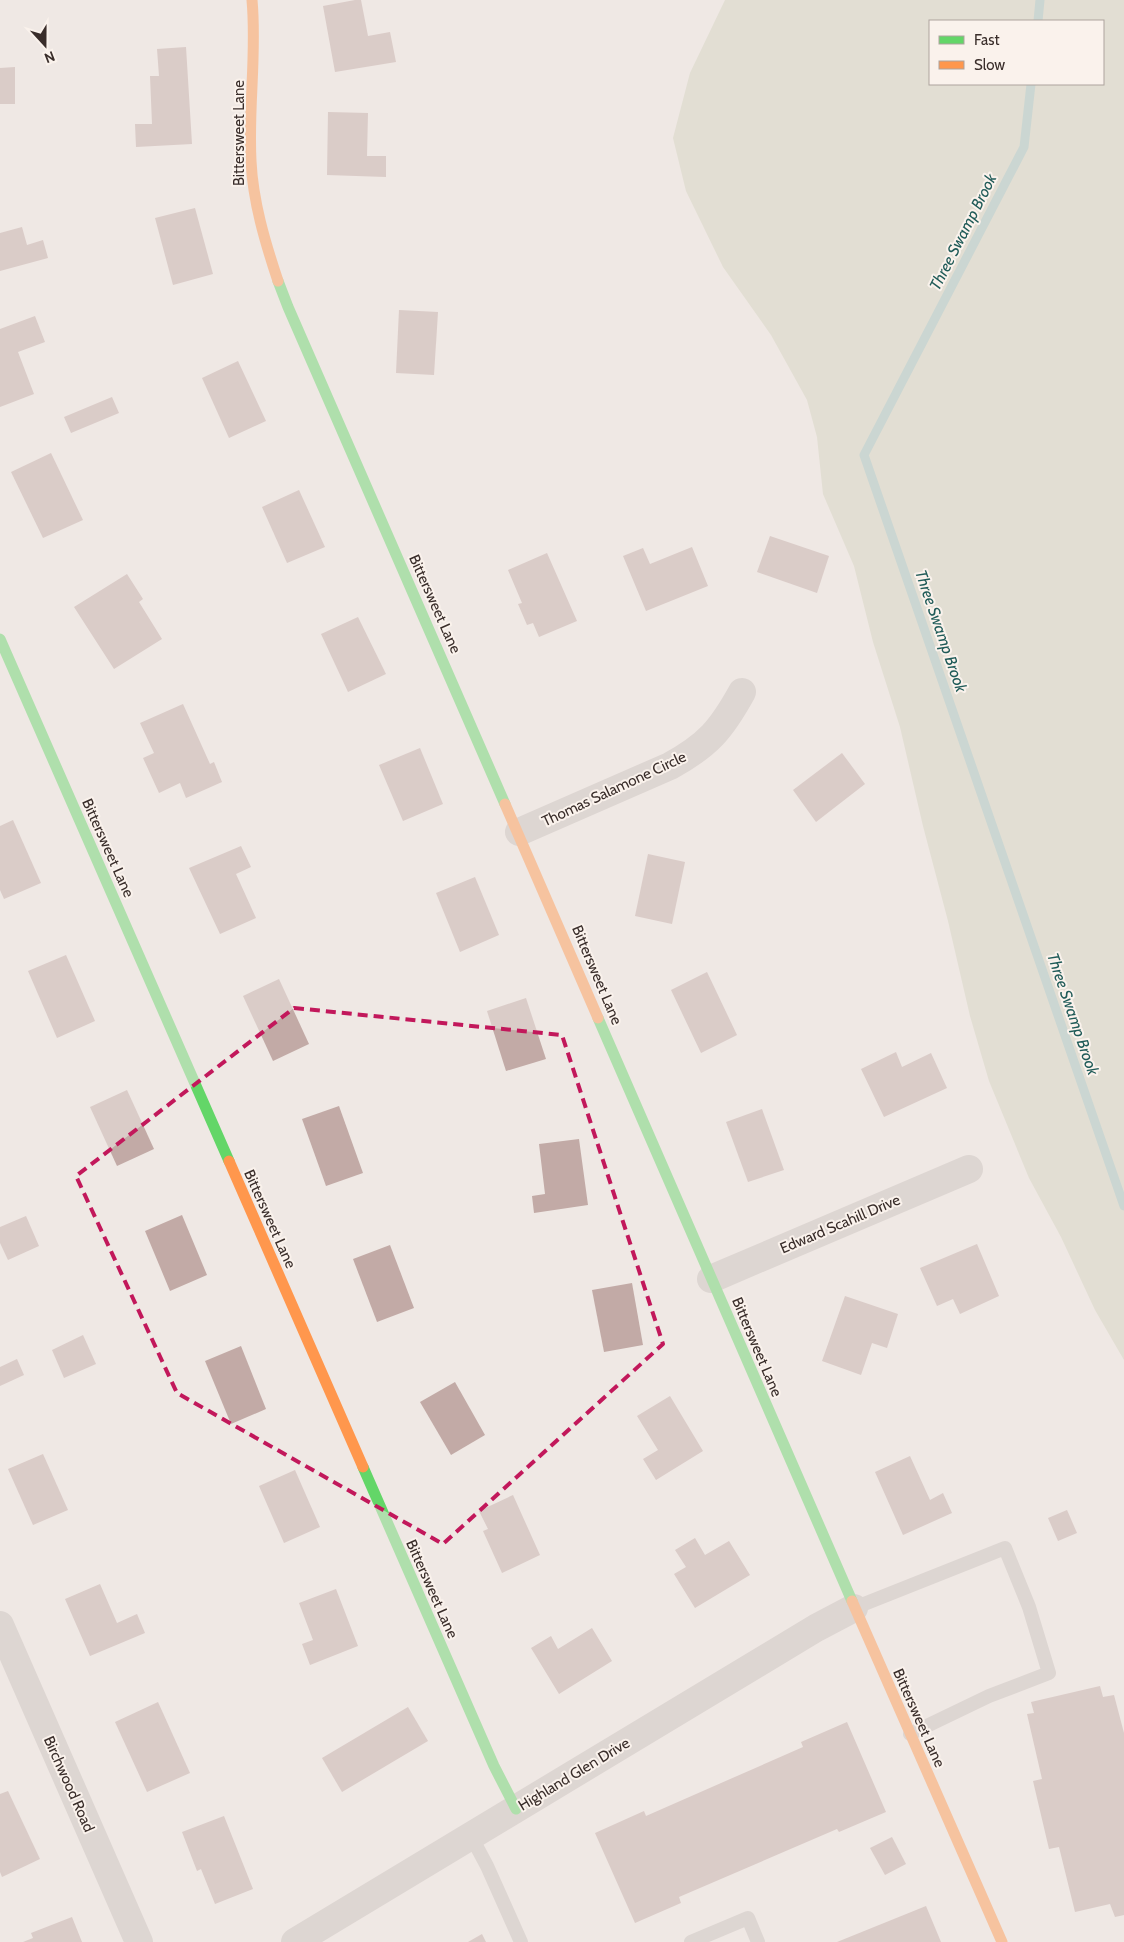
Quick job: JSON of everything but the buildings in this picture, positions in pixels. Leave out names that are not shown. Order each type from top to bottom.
[{"type":"street","name":"Bittersweet Lane","points":[[252,0],[255,34],[251,160],[253,185],[262,233],[288,307],[519,832],[854,1608],[1002,1942]]},
{"type":"street","name":"Bittersweet Lane","points":[[0,639],[348,1436],[494,1766],[516,1809]]},
{"type":"street","name":"Thomas Salamone Circle","points":[[519,832],[670,766],[688,756],[720,729],[742,692]]},
{"type":"street","name":"Edward Scahill Drive","points":[[711,1279],[969,1169]]},
{"type":"street","name":"Highland Glen Drive","points":[[295,1942],[816,1628],[854,1608]]},
{"type":"street","name":"Birchwood Road","points":[[0,1625],[139,1942]]},
{"type":"lane","points":[[854,1608],[1005,1548],[1028,1607],[1049,1673],[989,1696],[910,1734]]},
{"type":"lane","points":[[471,1836],[487,1866],[521,1942]]},
{"type":"lane","points":[[691,1942],[748,1918],[758,1942]]},
{"type":"highlighted area","points":[[294,1008],[562,1035],[663,1344],[443,1544],[177,1393],[76,1176]]},
{"type":"green space","points":[[725,0],[1124,0],[1124,1360],[1095,1310],[1061,1237],[1029,1178],[989,1081],[970,1016],[900,727],[873,642],[854,566],[823,494],[817,437],[807,400],[771,335],[723,267],[686,191],[673,138],[690,73]]},
{"type":"waterway","name":"Three Swamp Brook","points":[[1038,20],[1040,0]]},
{"type":"waterway","name":"Three Swamp Brook","points":[[1031,85],[1024,147],[864,455],[1124,1206]]},
{"type":"traffic: fast","points":[[278,281],[505,804]]},
{"type":"traffic: fast","points":[[0,639],[229,1161]]},
{"type":"traffic: fast","points":[[598,1018],[852,1601]]},
{"type":"traffic: fast","points":[[363,1467],[494,1766],[516,1809]]},
{"type":"traffic: slow","points":[[252,0],[254,40],[250,141],[252,176],[260,222],[278,281]]},
{"type":"traffic: slow","points":[[505,804],[598,1018]]},
{"type":"traffic: slow","points":[[229,1161],[363,1467]]},
{"type":"traffic: slow","points":[[852,1601],[1002,1942]]}]
